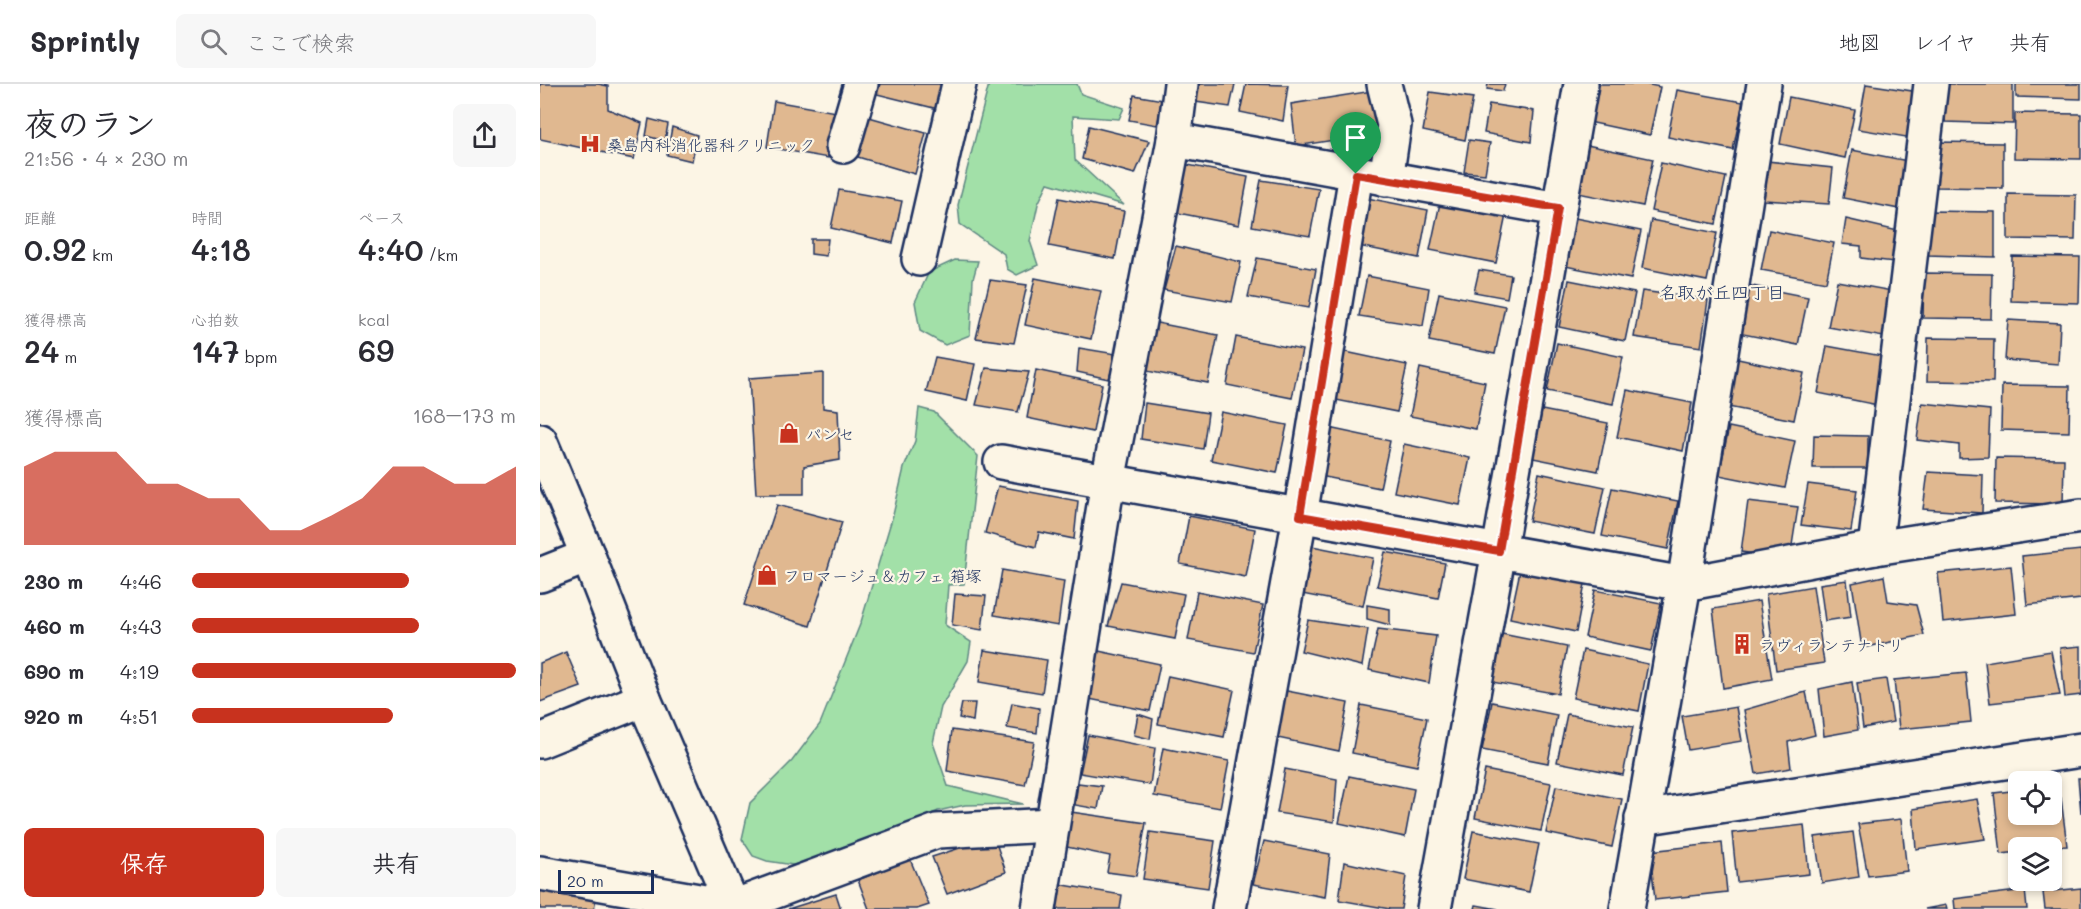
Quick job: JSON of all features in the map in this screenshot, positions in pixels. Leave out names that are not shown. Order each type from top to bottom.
[{"type":"street","points":[[843,146],[861,84]]},
{"type":"street","points":[[919,259],[959,84]]},
{"type":"street","points":[[1038,909],[1108,481],[1174,140],[1181,84]]},
{"type":"street","points":[[1229,909],[1300,516],[1371,176],[1394,125],[1384,84]]},
{"type":"street","points":[[1434,909],[1581,84]]},
{"type":"street","points":[[1875,548],[1931,84]]},
{"type":"street","points":[[1627,909],[1684,584],[1764,85]]},
{"type":"street","points":[[1174,140],[1558,208]]},
{"type":"street","points":[[540,441],[644,699],[733,908]]},
{"type":"street","points":[[1001,462],[1684,584],[1875,548],[2081,516]]},
{"type":"street","points":[[540,575],[588,556]]},
{"type":"street","points":[[540,741],[644,699]]},
{"type":"street","points":[[1642,818],[2081,750]]},
{"type":"street","points":[[540,873],[733,908],[938,831],[1051,825]]},
{"type":"green space","points":[[989,84],[1077,84],[1081,94],[1124,108],[1119,119],[1073,116],[1075,160],[1124,205],[1048,183],[1038,204],[1030,241],[1038,265],[1017,275],[1007,269],[1004,254],[960,224],[958,205]]},
{"type":"green space","points":[[955,260],[978,261],[973,279],[970,335],[945,345],[920,331],[915,302],[929,272]]},
{"type":"green space","points":[[919,408],[934,412],[978,456],[964,584],[948,585],[945,625],[971,642],[968,661],[941,707],[933,743],[948,786],[1023,804],[965,805],[938,811],[840,856],[793,865],[767,861],[753,856],[742,839],[750,803],[792,761],[820,724],[861,622],[893,515],[904,468],[915,441]]},
{"type":"building","points":[[540,84],[608,86],[608,109],[642,123],[634,159],[540,139]]},
{"type":"building","points":[[880,84],[945,84],[938,109],[877,94]]},
{"type":"building","points":[[1192,84],[1235,84],[1230,107],[1189,101]]},
{"type":"building","points":[[1246,84],[1288,85],[1283,121],[1240,112]]},
{"type":"building","points":[[1488,84],[1505,84],[1503,91],[1487,89]]},
{"type":"building","points":[[1592,84],[1645,84],[1660,87],[1650,135],[1584,121]]},
{"type":"building","points":[[1866,84],[1925,93],[1918,139],[1858,129]]},
{"type":"building","points":[[1945,84],[2013,84],[2013,124],[1945,122]]},
{"type":"building","points":[[2016,84],[2081,84],[2081,99],[2016,97]]},
{"type":"building","points":[[1677,90],[1743,102],[1733,150],[1668,137]]},
{"type":"building","points":[[1372,91],[1380,133],[1296,146],[1291,104]]},
{"type":"building","points":[[1430,92],[1473,98],[1465,140],[1423,131]]},
{"type":"building","points":[[1134,95],[1163,100],[1157,125],[1129,120]]},
{"type":"building","points":[[1789,97],[1855,110],[1845,158],[1780,144]]},
{"type":"building","points":[[774,101],[836,112],[828,158],[767,147]]},
{"type":"building","points":[[1489,104],[1534,111],[1531,142],[1484,133]]},
{"type":"building","points":[[2015,113],[2081,114],[2081,159],[2014,158]]},
{"type":"building","points":[[862,115],[926,133],[915,174],[851,155]]},
{"type":"building","points":[[649,119],[668,124],[665,141],[646,136]]},
{"type":"building","points":[[1089,126],[1149,141],[1135,174],[1082,159]]},
{"type":"building","points":[[672,127],[697,135],[692,161],[667,155]]},
{"type":"building","points":[[1469,140],[1490,143],[1485,174],[1464,172]]},
{"type":"building","points":[[1935,142],[2003,143],[2003,188],[1935,187]]},
{"type":"building","points":[[1587,145],[1653,159],[1643,206],[1578,193]]},
{"type":"building","points":[[1852,150],[1918,163],[1909,211],[1843,198]]},
{"type":"building","points":[[1767,161],[1833,168],[1829,204],[1764,200]]},
{"type":"building","points":[[1661,163],[1726,177],[1716,224],[1651,211]]},
{"type":"building","points":[[1183,164],[1248,177],[1239,225],[1173,212]]},
{"type":"building","points":[[1261,180],[1319,189],[1310,236],[1252,226]]},
{"type":"building","points":[[839,190],[902,201],[893,243],[831,228]]},
{"type":"building","points":[[2008,194],[2076,195],[2075,240],[2008,239]]},
{"type":"building","points":[[1362,197],[1428,210],[1419,258],[1353,245]]},
{"type":"building","points":[[1059,198],[1124,211],[1115,259],[1049,246]]},
{"type":"building","points":[[1440,203],[1506,215],[1496,263],[1430,250]]},
{"type":"building","points":[[1928,211],[1995,212],[1995,257],[1927,255]]},
{"type":"building","points":[[1575,218],[1641,231],[1631,279],[1565,266]]},
{"type":"building","points":[[1846,219],[1898,231],[1894,262],[1861,258],[1861,246],[1842,244]]},
{"type":"building","points":[[1651,220],[1717,233],[1707,281],[1642,268]]},
{"type":"building","points":[[1769,230],[1834,243],[1826,282],[1761,270]]},
{"type":"building","points":[[811,239],[828,239],[826,256],[811,254]]},
{"type":"building","points":[[1176,246],[1241,262],[1232,302],[1164,290]]},
{"type":"building","points":[[2012,256],[2080,257],[2079,303],[2011,301]]},
{"type":"building","points":[[1257,258],[1316,269],[1309,308],[1248,297]]},
{"type":"building","points":[[1479,270],[1511,275],[1507,298],[1474,292]]},
{"type":"building","points":[[1924,273],[1992,274],[1991,319],[1923,318]]},
{"type":"building","points":[[1367,276],[1429,288],[1423,326],[1359,316]]},
{"type":"building","points":[[1035,278],[1101,291],[1091,339],[1025,325]]},
{"type":"building","points":[[990,280],[1027,285],[1014,343],[976,338]]},
{"type":"building","points":[[1569,280],[1635,293],[1625,341],[1559,327]]},
{"type":"building","points":[[1837,281],[1898,292],[1889,338],[1828,327]]},
{"type":"building","points":[[1742,284],[1808,297],[1798,345],[1733,332]]},
{"type":"building","points":[[1642,291],[1708,300],[1701,347],[1634,337]]},
{"type":"building","points":[[1439,293],[1505,306],[1495,354],[1429,341]]},
{"type":"building","points":[[2008,320],[2060,323],[2058,364],[2005,360]]},
{"type":"building","points":[[1152,322],[1218,335],[1208,383],[1142,370]]},
{"type":"building","points":[[1236,337],[1302,350],[1292,398],[1227,385]]},
{"type":"building","points":[[1928,338],[1994,339],[1993,382],[1927,381]]},
{"type":"building","points":[[1557,343],[1623,357],[1613,404],[1547,391]]},
{"type":"building","points":[[1827,346],[1893,358],[1883,406],[1818,393]]},
{"type":"building","points":[[1079,348],[1116,354],[1109,379],[1077,372]]},
{"type":"building","points":[[1341,351],[1407,365],[1397,412],[1331,399]]},
{"type":"building","points":[[935,357],[975,364],[967,401],[926,392]]},
{"type":"building","points":[[1738,359],[1804,373],[1794,420],[1728,407]]},
{"type":"building","points":[[986,368],[1029,372],[1018,412],[976,405]]},
{"type":"building","points":[[1420,368],[1485,382],[1476,429],[1410,416]]},
{"type":"building","points":[[1036,370],[1102,384],[1093,432],[1027,418]]},
{"type":"building","points":[[823,373],[823,408],[838,410],[840,460],[804,466],[804,494],[756,494],[749,378]]},
{"type":"building","points":[[2002,385],[2070,386],[2069,432],[2001,430]]},
{"type":"building","points":[[1627,390],[1692,403],[1683,451],[1617,437]]},
{"type":"building","points":[[1145,403],[1208,413],[1203,449],[1141,439]]},
{"type":"building","points":[[1922,403],[1990,410],[1988,457],[1959,458],[1959,445],[1917,440]]},
{"type":"building","points":[[1542,410],[1608,423],[1598,471],[1533,458]]},
{"type":"building","points":[[1221,412],[1287,425],[1277,473],[1211,460]]},
{"type":"building","points":[[1324,427],[1390,441],[1380,488],[1315,475]]},
{"type":"building","points":[[1729,427],[1795,441],[1785,488],[1719,475]]},
{"type":"building","points":[[1814,435],[1868,436],[1868,468],[1813,468]]},
{"type":"building","points":[[1404,444],[1470,458],[1460,505],[1394,492]]},
{"type":"building","points":[[1996,458],[2064,459],[2063,504],[1995,503]]},
{"type":"building","points":[[1928,472],[1983,475],[1982,513],[1923,509]]},
{"type":"building","points":[[1539,473],[1605,487],[1595,534],[1529,521]]},
{"type":"building","points":[[1808,484],[1857,490],[1851,531],[1801,525]]},
{"type":"building","points":[[998,486],[1078,501],[1074,539],[1039,532],[1036,547],[985,533]]},
{"type":"building","points":[[1612,488],[1678,501],[1668,549],[1602,536]]},
{"type":"building","points":[[1748,501],[1798,507],[1790,558],[1741,552]]},
{"type":"building","points":[[777,505],[842,522],[810,626],[744,605]]},
{"type":"building","points":[[1189,516],[1255,529],[1246,577],[1180,564]]},
{"type":"building","points":[[1307,545],[1373,558],[1363,606],[1297,593]]},
{"type":"building","points":[[2081,550],[2081,599],[2027,605],[2022,556]]},
{"type":"building","points":[[1385,552],[1445,563],[1438,598],[1377,586]]},
{"type":"building","points":[[2011,566],[2016,614],[1943,622],[1938,573]]},
{"type":"building","points":[[1002,570],[1064,581],[1058,626],[994,615]]},
{"type":"building","points":[[1520,571],[1585,584],[1576,632],[1510,618]]},
{"type":"building","points":[[1884,576],[1888,601],[1916,605],[1924,635],[1862,648],[1852,583]]},
{"type":"building","points":[[1847,580],[1851,617],[1825,621],[1820,584]]},
{"type":"building","points":[[1121,582],[1184,594],[1175,639],[1108,626]]},
{"type":"building","points":[[1813,586],[1824,663],[1776,670],[1766,594]]},
{"type":"building","points":[[1595,590],[1661,603],[1651,651],[1585,637]]},
{"type":"building","points":[[1197,592],[1263,605],[1253,652],[1188,640]]},
{"type":"building","points":[[955,594],[986,596],[982,630],[952,625]]},
{"type":"building","name":"ラヴィランテナトリ","points":[[1759,601],[1772,679],[1723,688],[1713,609]]},
{"type":"building","points":[[1367,605],[1390,609],[1390,625],[1367,619]]},
{"type":"building","points":[[1308,620],[1368,629],[1362,666],[1301,651]]},
{"type":"building","points":[[1378,629],[1436,636],[1429,683],[1369,670]]},
{"type":"building","points":[[1502,634],[1567,647],[1558,694],[1492,682]]},
{"type":"building","points":[[2081,646],[2081,695],[2065,697],[2060,648]]},
{"type":"building","points":[[984,650],[1047,660],[1042,693],[979,682]]},
{"type":"building","points":[[1094,650],[1160,664],[1150,711],[1084,698]]},
{"type":"building","points":[[1583,650],[1648,664],[1639,711],[1573,698]]},
{"type":"building","points":[[2051,651],[2060,695],[1990,703],[1985,662]]},
{"type":"building","points":[[566,652],[581,687],[540,702],[540,663]]},
{"type":"building","points":[[1966,673],[1971,722],[1899,729],[1894,680]]},
{"type":"building","points":[[1168,676],[1234,690],[1224,737],[1158,724]]},
{"type":"building","points":[[1886,679],[1893,722],[1863,728],[1857,683]]},
{"type":"building","points":[[1852,682],[1858,730],[1824,736],[1819,689]]},
{"type":"building","points":[[1282,690],[1348,703],[1339,751],[1273,737]]},
{"type":"building","points":[[1806,692],[1815,735],[1788,742],[1791,768],[1756,774],[1744,710]]},
{"type":"building","points":[[1492,702],[1557,715],[1548,763],[1482,750]]},
{"type":"building","points":[[962,703],[975,703],[973,721],[959,718]]},
{"type":"building","points":[[1012,703],[1039,708],[1037,733],[1007,728]]},
{"type":"building","points":[[1361,705],[1427,718],[1417,766],[1352,753]]},
{"type":"building","points":[[1736,707],[1742,741],[1688,750],[1682,716]]},
{"type":"building","points":[[1138,714],[1153,719],[1150,739],[1134,735]]},
{"type":"building","points":[[1567,714],[1633,727],[1623,775],[1557,762]]},
{"type":"building","points":[[952,730],[1034,742],[1025,785],[947,771]]},
{"type":"building","points":[[1088,735],[1155,748],[1150,785],[1080,773]]},
{"type":"building","points":[[1163,748],[1229,761],[1220,808],[1154,796]]},
{"type":"building","points":[[1285,769],[1337,779],[1334,822],[1277,813]]},
{"type":"building","points":[[1485,770],[1551,783],[1541,831],[1475,818]]},
{"type":"building","points":[[1349,776],[1414,789],[1405,837],[1339,823]]},
{"type":"building","points":[[2078,778],[2081,778],[2081,813]]},
{"type":"building","points":[[1078,783],[1102,786],[1098,809],[1075,805]]},
{"type":"building","points":[[1556,786],[1622,799],[1612,847],[1546,833]]},
{"type":"building","points":[[2008,791],[2008,825],[2062,825],[2062,806],[2067,846],[2062,846],[2062,837],[2008,837],[2008,853],[2001,854],[1994,793]]},
{"type":"building","points":[[1977,799],[1985,839],[1916,849],[1913,809]]},
{"type":"building","points":[[1071,812],[1146,823],[1136,876],[1107,872],[1110,856],[1062,846]]},
{"type":"building","points":[[1901,819],[1907,871],[1868,876],[1858,824]]},
{"type":"building","points":[[1804,825],[1809,874],[1737,882],[1732,833]]},
{"type":"building","points":[[1473,831],[1539,844],[1529,892],[1463,879]]},
{"type":"building","points":[[1150,832],[1215,841],[1208,888],[1143,879]]},
{"type":"building","points":[[1853,832],[1859,877],[1822,883],[1815,837]]},
{"type":"building","points":[[994,837],[1006,872],[947,894],[932,857]]},
{"type":"building","points":[[1264,841],[1330,854],[1325,897],[1253,884]]},
{"type":"building","points":[[1722,843],[1727,892],[1655,900],[1650,851]]},
{"type":"building","points":[[910,859],[929,905],[917,909],[869,909],[858,880]]},
{"type":"building","points":[[1344,862],[1406,876],[1401,909],[1339,900]]},
{"type":"building","points":[[1058,884],[1122,895],[1120,909],[1055,909]]},
{"type":"building","points":[[2081,888],[2081,909],[2045,909],[2043,892]]},
{"type":"building","points":[[540,889],[596,898],[594,909],[540,909]]},
{"type":"building","points":[[2025,891],[2027,909],[1955,909],[1954,899]]},
{"type":"building","points":[[836,894],[841,909],[788,909]]},
{"type":"building","points":[[1476,905],[1498,909],[1475,909]]},
{"type":"building","points":[[1946,905],[1947,909],[1925,909]]},
{"type":"place","name":"桑島内科消化器科クリニック","points":[[590,144]]},
{"type":"place","name":"パンセ","points":[[789,433]]},
{"type":"place","name":"フロマージュ＆カフェ 箱塚","points":[[767,575]]},
{"type":"place","name":"ラヴィランテナトリ","points":[[1742,644]]},
{"type":"district","name":"名取が丘四丁目","points":[[1722,292]]},
{"type":"route","points":[[1356,174],[1558,208],[1499,551],[1300,516],[1356,174]]}]
